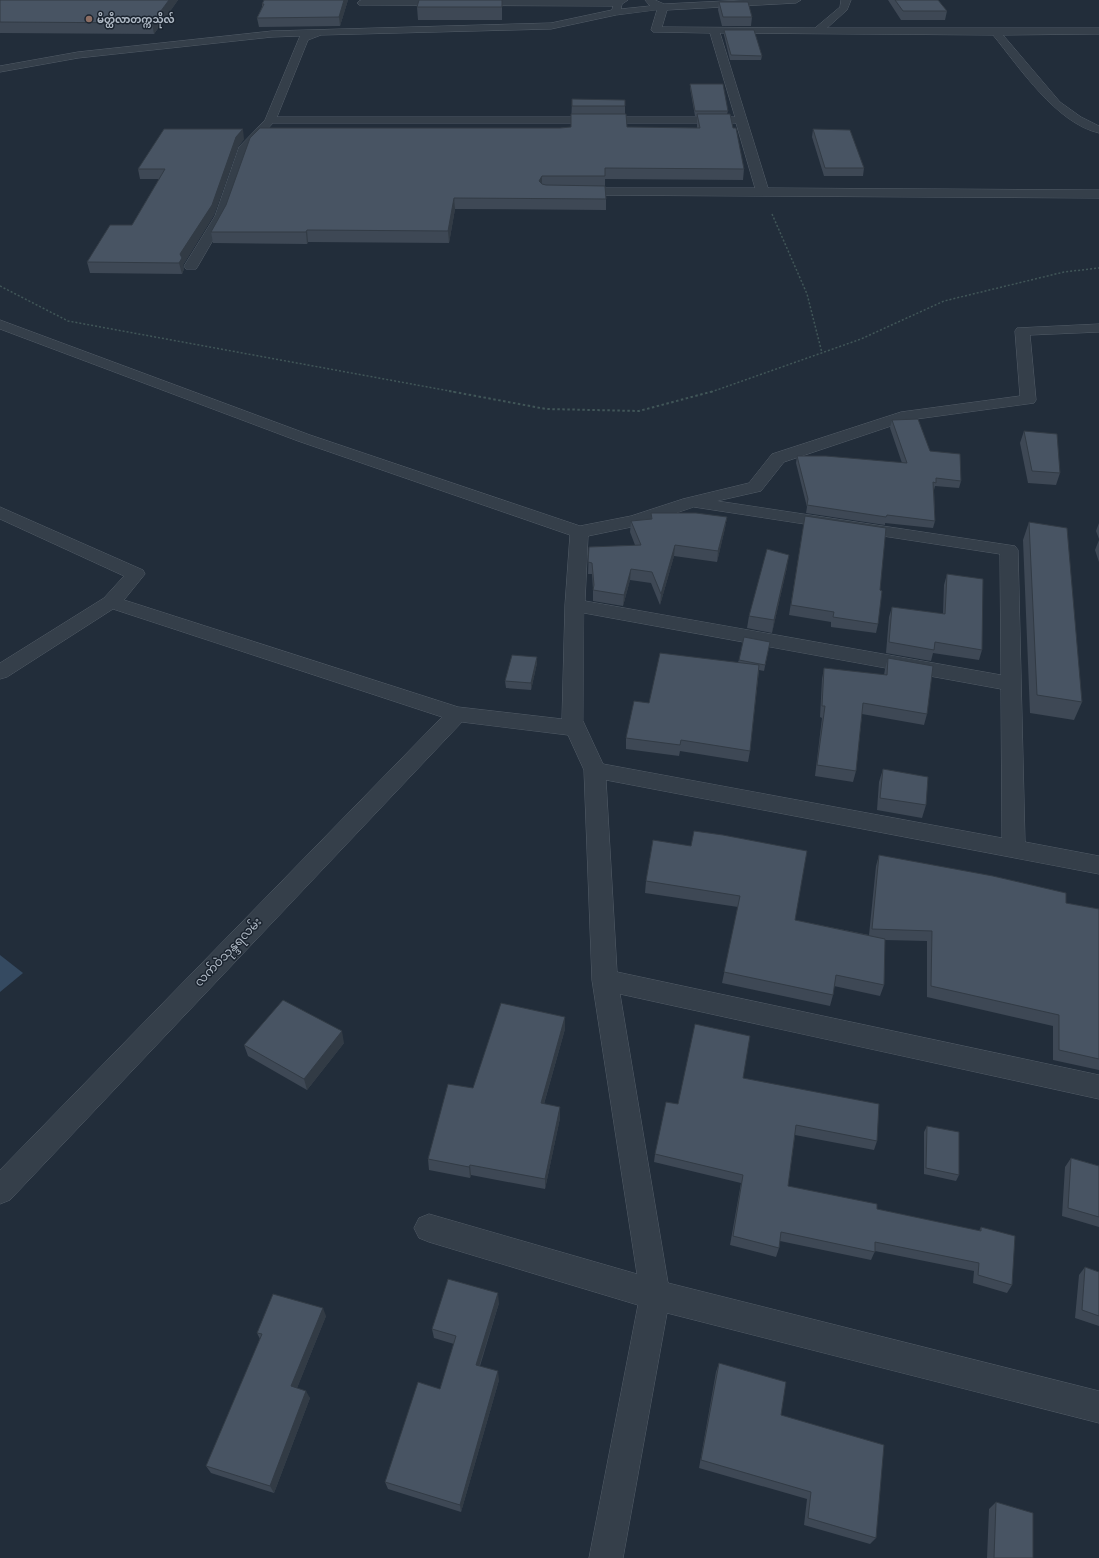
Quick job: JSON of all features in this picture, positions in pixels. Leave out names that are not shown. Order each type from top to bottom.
[{"type":"street","points":[[362,4],[619,5],[663,7],[796,0]]},
{"type":"street","points":[[819,30],[844,8],[846,0]]},
{"type":"street","points":[[0,69],[85,54],[272,34],[323,32],[358,28],[551,26],[619,5],[651,1],[663,7]]},
{"type":"street","points":[[663,7],[656,30],[819,30],[996,33],[1099,31]]},
{"type":"street","points":[[714,30],[763,193]]},
{"type":"street","points":[[191,266],[221,216],[245,147],[270,120],[304,38],[323,32]]},
{"type":"street","points":[[996,33],[1056,104],[1077,119],[1099,130]]},
{"type":"street","points":[[270,120],[740,120]]},
{"type":"street","points":[[562,191],[1099,194]]},
{"type":"street","points":[[0,324],[304,438],[579,532],[635,521],[689,503],[756,487],[778,458],[907,416],[1028,400],[1022,331],[1099,328]]},
{"type":"street","points":[[689,503],[1009,550],[1014,848]]},
{"type":"street","points":[[0,512],[136,574],[112,602],[0,672]]},
{"type":"street","points":[[579,532],[574,605],[572,721],[595,770],[605,980],[655,1295],[606,1558]]},
{"type":"street","points":[[112,602],[457,714],[575,728]]},
{"type":"street","points":[[574,605],[1011,684]]},
{"type":"street","name":"လက်ဝဲသုန္ဒရလမ်း","points":[[0,1190],[457,714]]},
{"type":"street","points":[[595,770],[1099,865]]},
{"type":"street","points":[[605,980],[1099,1087]]},
{"type":"street","points":[[429,1228],[655,1295],[1099,1407]]},
{"type":"path","points":[[763,193],[807,294],[822,354]]},
{"type":"path","points":[[0,286],[68,321],[546,409],[639,411],[719,390],[822,354],[862,339],[944,301],[1064,272],[1099,268]]},
{"type":"water","points":[[0,955],[23,973],[0,992]]},
{"type":"building","points":[[0,0],[169,0],[152,23],[0,22]]},
{"type":"building","points":[[264,0],[344,0],[339,17],[257,18],[264,4],[262,4]]},
{"type":"building","points":[[419,0],[502,0],[502,7],[417,7]]},
{"type":"building","points":[[895,0],[938,0],[947,11],[903,11]]},
{"type":"building","points":[[719,2],[748,2],[752,17],[723,17]]},
{"type":"building","points":[[724,30],[754,30],[762,56],[731,55]]},
{"type":"building","points":[[690,84],[723,84],[728,111],[695,111]]},
{"type":"building","points":[[572,99],[625,100],[625,106],[572,106]]},
{"type":"building","points":[[571,114],[626,114],[627,127],[700,128],[697,114],[730,114],[733,128],[736,128],[744,169],[605,168],[605,176],[542,176],[539,181],[546,185],[605,186],[606,199],[454,198],[448,231],[307,230],[306,232],[211,232],[226,205],[250,138],[260,128],[560,128],[571,127]]},
{"type":"building","points":[[164,129],[243,129],[236,137],[212,205],[180,254],[182,258],[179,263],[87,262],[110,225],[132,225],[165,169],[138,169]]},
{"type":"building","points":[[813,129],[850,130],[864,168],[825,168]]},
{"type":"building","points":[[918,419],[930,451],[960,454],[961,481],[936,478],[936,483],[933,482],[935,521],[887,515],[886,517],[807,505],[808,499],[797,456],[826,456],[907,463],[892,420]]},
{"type":"building","points":[[1024,431],[1057,434],[1060,473],[1032,471]]},
{"type":"building","points":[[651,513],[696,513],[727,517],[718,551],[675,545],[661,594],[652,572],[631,569],[624,595],[593,590],[592,563],[588,562],[589,547],[641,545],[631,521],[652,519]]},
{"type":"building","points":[[805,516],[886,528],[880,590],[882,591],[878,624],[833,617],[834,612],[791,605]]},
{"type":"building","points":[[1029,522],[1067,528],[1082,702],[1037,695]]},
{"type":"building","points":[[767,549],[789,555],[774,620],[749,616]]},
{"type":"building","points":[[947,574],[983,579],[982,650],[935,642],[934,650],[889,642],[892,607],[945,614]]},
{"type":"building","points":[[744,637],[770,642],[765,665],[739,660]]},
{"type":"building","points":[[660,653],[759,665],[750,751],[681,740],[680,745],[626,738],[634,701],[649,703]]},
{"type":"building","points":[[512,655],[537,657],[531,683],[505,681]]},
{"type":"building","points":[[888,658],[933,666],[927,714],[863,703],[856,771],[817,765],[825,706],[822,706],[824,668],[887,675]]},
{"type":"building","points":[[883,769],[928,777],[926,805],[880,798]]},
{"type":"building","points":[[694,831],[807,851],[795,920],[885,939],[884,985],[836,975],[833,995],[724,972],[740,896],[646,881],[653,840],[691,846]]},
{"type":"building","points":[[879,855],[993,876],[1066,893],[1066,903],[1099,909],[1099,1059],[1059,1050],[1059,1015],[931,986],[932,931],[872,929]]},
{"type":"building","points":[[283,1000],[342,1031],[304,1079],[244,1045]]},
{"type":"building","points":[[501,1003],[565,1017],[541,1103],[560,1107],[545,1179],[428,1159],[448,1084],[473,1088]]},
{"type":"building","points":[[695,1024],[750,1036],[743,1078],[879,1104],[877,1141],[796,1125],[788,1186],[877,1204],[877,1209],[981,1231],[981,1227],[1015,1236],[1012,1285],[978,1275],[979,1263],[875,1242],[875,1252],[781,1232],[779,1248],[733,1236],[743,1175],[655,1154],[666,1102],[678,1104]]},
{"type":"building","points":[[927,1126],[959,1132],[959,1175],[926,1168]]},
{"type":"building","points":[[1071,1158],[1099,1166],[1099,1217],[1068,1208]]},
{"type":"building","points":[[1085,1267],[1099,1272],[1099,1316],[1082,1310]]},
{"type":"building","points":[[448,1279],[498,1293],[476,1365],[498,1371],[460,1505],[385,1482],[418,1382],[440,1389],[456,1336],[432,1329]]},
{"type":"building","points":[[273,1294],[323,1308],[291,1386],[306,1391],[270,1486],[206,1466],[262,1334],[257,1333]]},
{"type":"building","points":[[719,1363],[786,1382],[781,1415],[884,1445],[876,1538],[808,1518],[811,1492],[701,1460]]},
{"type":"building","points":[[996,1502],[1033,1513],[1033,1558],[994,1558]]},
{"type":"place","name":"မိတ္ထီလာတက္ကသိုလ်","points":[[89,19]]}]
